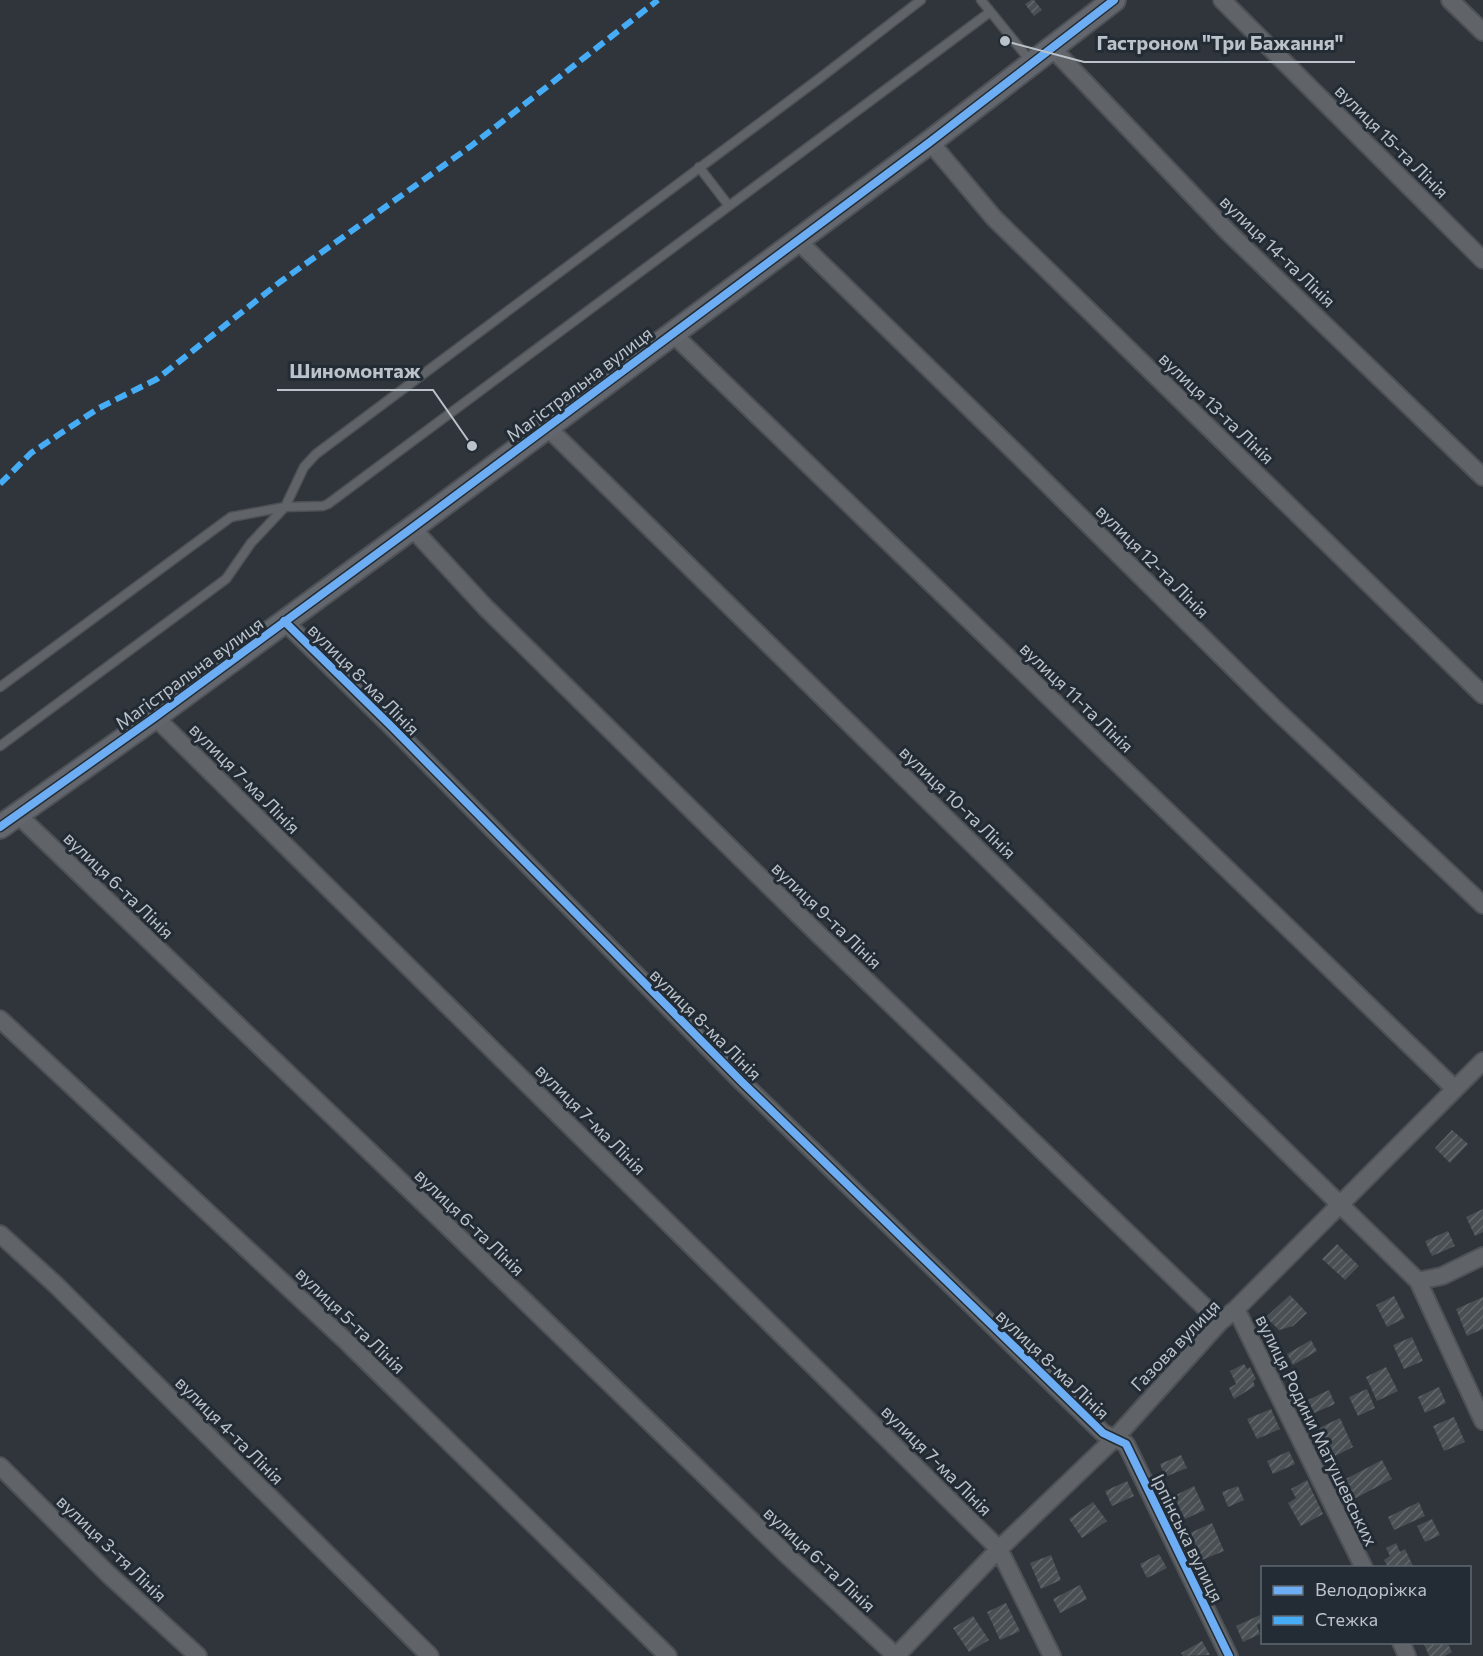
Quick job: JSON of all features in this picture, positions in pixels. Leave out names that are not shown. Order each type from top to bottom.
[{"type":"street","name":"Магістральна вулиця","points":[[9,821],[412,528],[930,142],[1114,0]]},
{"type":"street","name":"вулиця 15-та Лінія","points":[[1222,0],[1483,260]]},
{"type":"street","points":[[1450,0],[1483,32]]},
{"type":"street","name":"вулиця 14-та Лінія","points":[[1052,48],[1228,232],[1483,477]]},
{"type":"street","name":"вулиця 13-та Лінія","points":[[930,142],[994,218],[1483,695]]},
{"type":"street","name":"вулиця 12-та Лінія","points":[[798,241],[1265,699],[1483,905]]},
{"type":"street","name":"вулиця 11-та Лінія","points":[[672,333],[1455,1089]]},
{"type":"street","name":"вулиця 10-та Лінія","points":[[547,427],[1418,1281]]},
{"type":"street","name":"вулиця 9-та Лінія","points":[[412,528],[486,608],[1220,1323]]},
{"type":"street","name":"вулиця 8-ма Лінія","points":[[284,621],[400,735],[750,1090],[1103,1433],[1116,1437]]},
{"type":"street","name":"вулиця 7-ма Лінія","points":[[155,717],[999,1549],[1052,1656]]},
{"type":"street","name":"вулиця 6-та Лінія","points":[[9,821],[896,1656]]},
{"type":"street","name":"вулиця 5-та Лінія","points":[[0,1019],[348,1343],[668,1656]]},
{"type":"street","name":"Газова вулиця","points":[[896,1656],[999,1549],[1116,1437],[1220,1323],[1483,1061]]},
{"type":"street","name":"вулиця 4-та Лінія","points":[[0,1234],[56,1285],[430,1656]]},
{"type":"street","points":[[1483,1256],[1442,1276],[1418,1281],[1483,1421]]},
{"type":"street","name":"вулиця Родини Матушевських","points":[[1236,1309],[1363,1566]]},
{"type":"street","name":"Ірпінська вулиця","points":[[1116,1437],[1126,1444],[1229,1656]]},
{"type":"street","name":"вулиця 3-тя Лінія","points":[[0,1466],[108,1574],[198,1656]]},
{"type":"lane","points":[[0,746],[226,579],[251,543],[285,507],[304,467],[316,454],[921,0]]},
{"type":"lane","points":[[981,0],[1032,63]]},
{"type":"lane","points":[[0,687],[221,524],[238,515],[285,507],[328,504],[990,12]]},
{"type":"lane","points":[[699,167],[729,206]]},
{"type":"building","points":[[1034,0],[1042,10],[1034,16],[1025,4]]},
{"type":"building","points":[[1452,1130],[1468,1144],[1450,1163],[1435,1148]]},
{"type":"building","points":[[1483,1209],[1483,1232],[1475,1236],[1466,1217]]},
{"type":"building","points":[[1448,1231],[1455,1246],[1432,1256],[1425,1241]]},
{"type":"building","points":[[1337,1244],[1359,1266],[1345,1280],[1322,1259]]},
{"type":"building","points":[[1290,1295],[1307,1313],[1293,1326],[1279,1330],[1266,1317]]},
{"type":"building","points":[[1394,1296],[1405,1318],[1387,1327],[1376,1305]]},
{"type":"building","points":[[1483,1297],[1483,1329],[1467,1336],[1456,1309]]},
{"type":"building","points":[[1412,1337],[1423,1361],[1404,1369],[1393,1345]]},
{"type":"building","points":[[1311,1340],[1317,1351],[1293,1365],[1287,1354]]},
{"type":"building","points":[[1244,1364],[1247,1369],[1250,1367],[1256,1379],[1253,1381],[1255,1386],[1234,1399],[1229,1388],[1236,1384],[1230,1371]]},
{"type":"building","points":[[1386,1367],[1398,1391],[1377,1401],[1366,1377]]},
{"type":"building","points":[[1439,1387],[1446,1403],[1425,1413],[1418,1397]]},
{"type":"building","points":[[1367,1389],[1375,1408],[1358,1416],[1349,1397]]},
{"type":"building","points":[[1329,1390],[1335,1404],[1314,1413],[1308,1400]]},
{"type":"building","points":[[1271,1409],[1280,1429],[1257,1439],[1247,1419]]},
{"type":"building","points":[[1454,1417],[1465,1442],[1444,1451],[1433,1426]]},
{"type":"building","points":[[1340,1418],[1353,1447],[1333,1457],[1319,1428]]},
{"type":"building","points":[[1289,1451],[1295,1464],[1273,1474],[1267,1461]]},
{"type":"building","points":[[1181,1455],[1187,1468],[1165,1477],[1160,1464]]},
{"type":"building","points":[[1382,1460],[1392,1479],[1352,1500],[1342,1481]]},
{"type":"building","points":[[1307,1480],[1323,1514],[1301,1526],[1288,1503],[1296,1498],[1291,1489]]},
{"type":"building","points":[[1127,1481],[1134,1496],[1112,1506],[1105,1491]]},
{"type":"building","points":[[1194,1486],[1205,1510],[1185,1519],[1174,1496]]},
{"type":"building","points":[[1238,1486],[1244,1500],[1228,1507],[1222,1492]]},
{"type":"building","points":[[1093,1502],[1107,1521],[1082,1538],[1069,1519]]},
{"type":"building","points":[[1419,1502],[1425,1516],[1394,1530],[1388,1517]]},
{"type":"building","points":[[1432,1519],[1440,1535],[1425,1542],[1417,1526]]},
{"type":"building","points":[[1212,1523],[1224,1551],[1202,1560],[1190,1533]]},
{"type":"building","points":[[1396,1543],[1400,1552],[1405,1549],[1413,1566],[1387,1566],[1384,1560],[1390,1556],[1386,1548]]},
{"type":"building","points":[[1159,1554],[1167,1568],[1147,1578],[1140,1564]]},
{"type":"building","points":[[1051,1555],[1061,1580],[1041,1589],[1030,1563]]},
{"type":"building","points":[[1080,1585],[1087,1599],[1060,1613],[1053,1599]]},
{"type":"building","points":[[1006,1603],[1020,1631],[1000,1640],[987,1612]]},
{"type":"building","points":[[1260,1615],[1261,1623],[1257,1625],[1260,1634],[1243,1642],[1236,1626]]},
{"type":"building","points":[[973,1616],[989,1640],[969,1652],[953,1628]]},
{"type":"building","points":[[1202,1641],[1210,1655],[1183,1656],[1181,1653]]},
{"type":"building","points":[[1424,1644],[1448,1644],[1452,1652],[1445,1656],[1429,1656]]},
{"type":"marked path","points":[[0,484],[31,453],[99,408],[157,379],[280,282],[471,146],[658,0]]},
{"type":"cycle path","points":[[0,827],[155,717],[412,528],[930,142],[1114,0]]},
{"type":"cycle path","points":[[284,621],[392,727],[742,1082],[1103,1433],[1126,1444],[1229,1656]]},
{"type":"place","name":"Гастроном \"Три Бажання\"","points":[[1005,41]]},
{"type":"place","name":"Шиномонтаж","points":[[472,446]]}]
